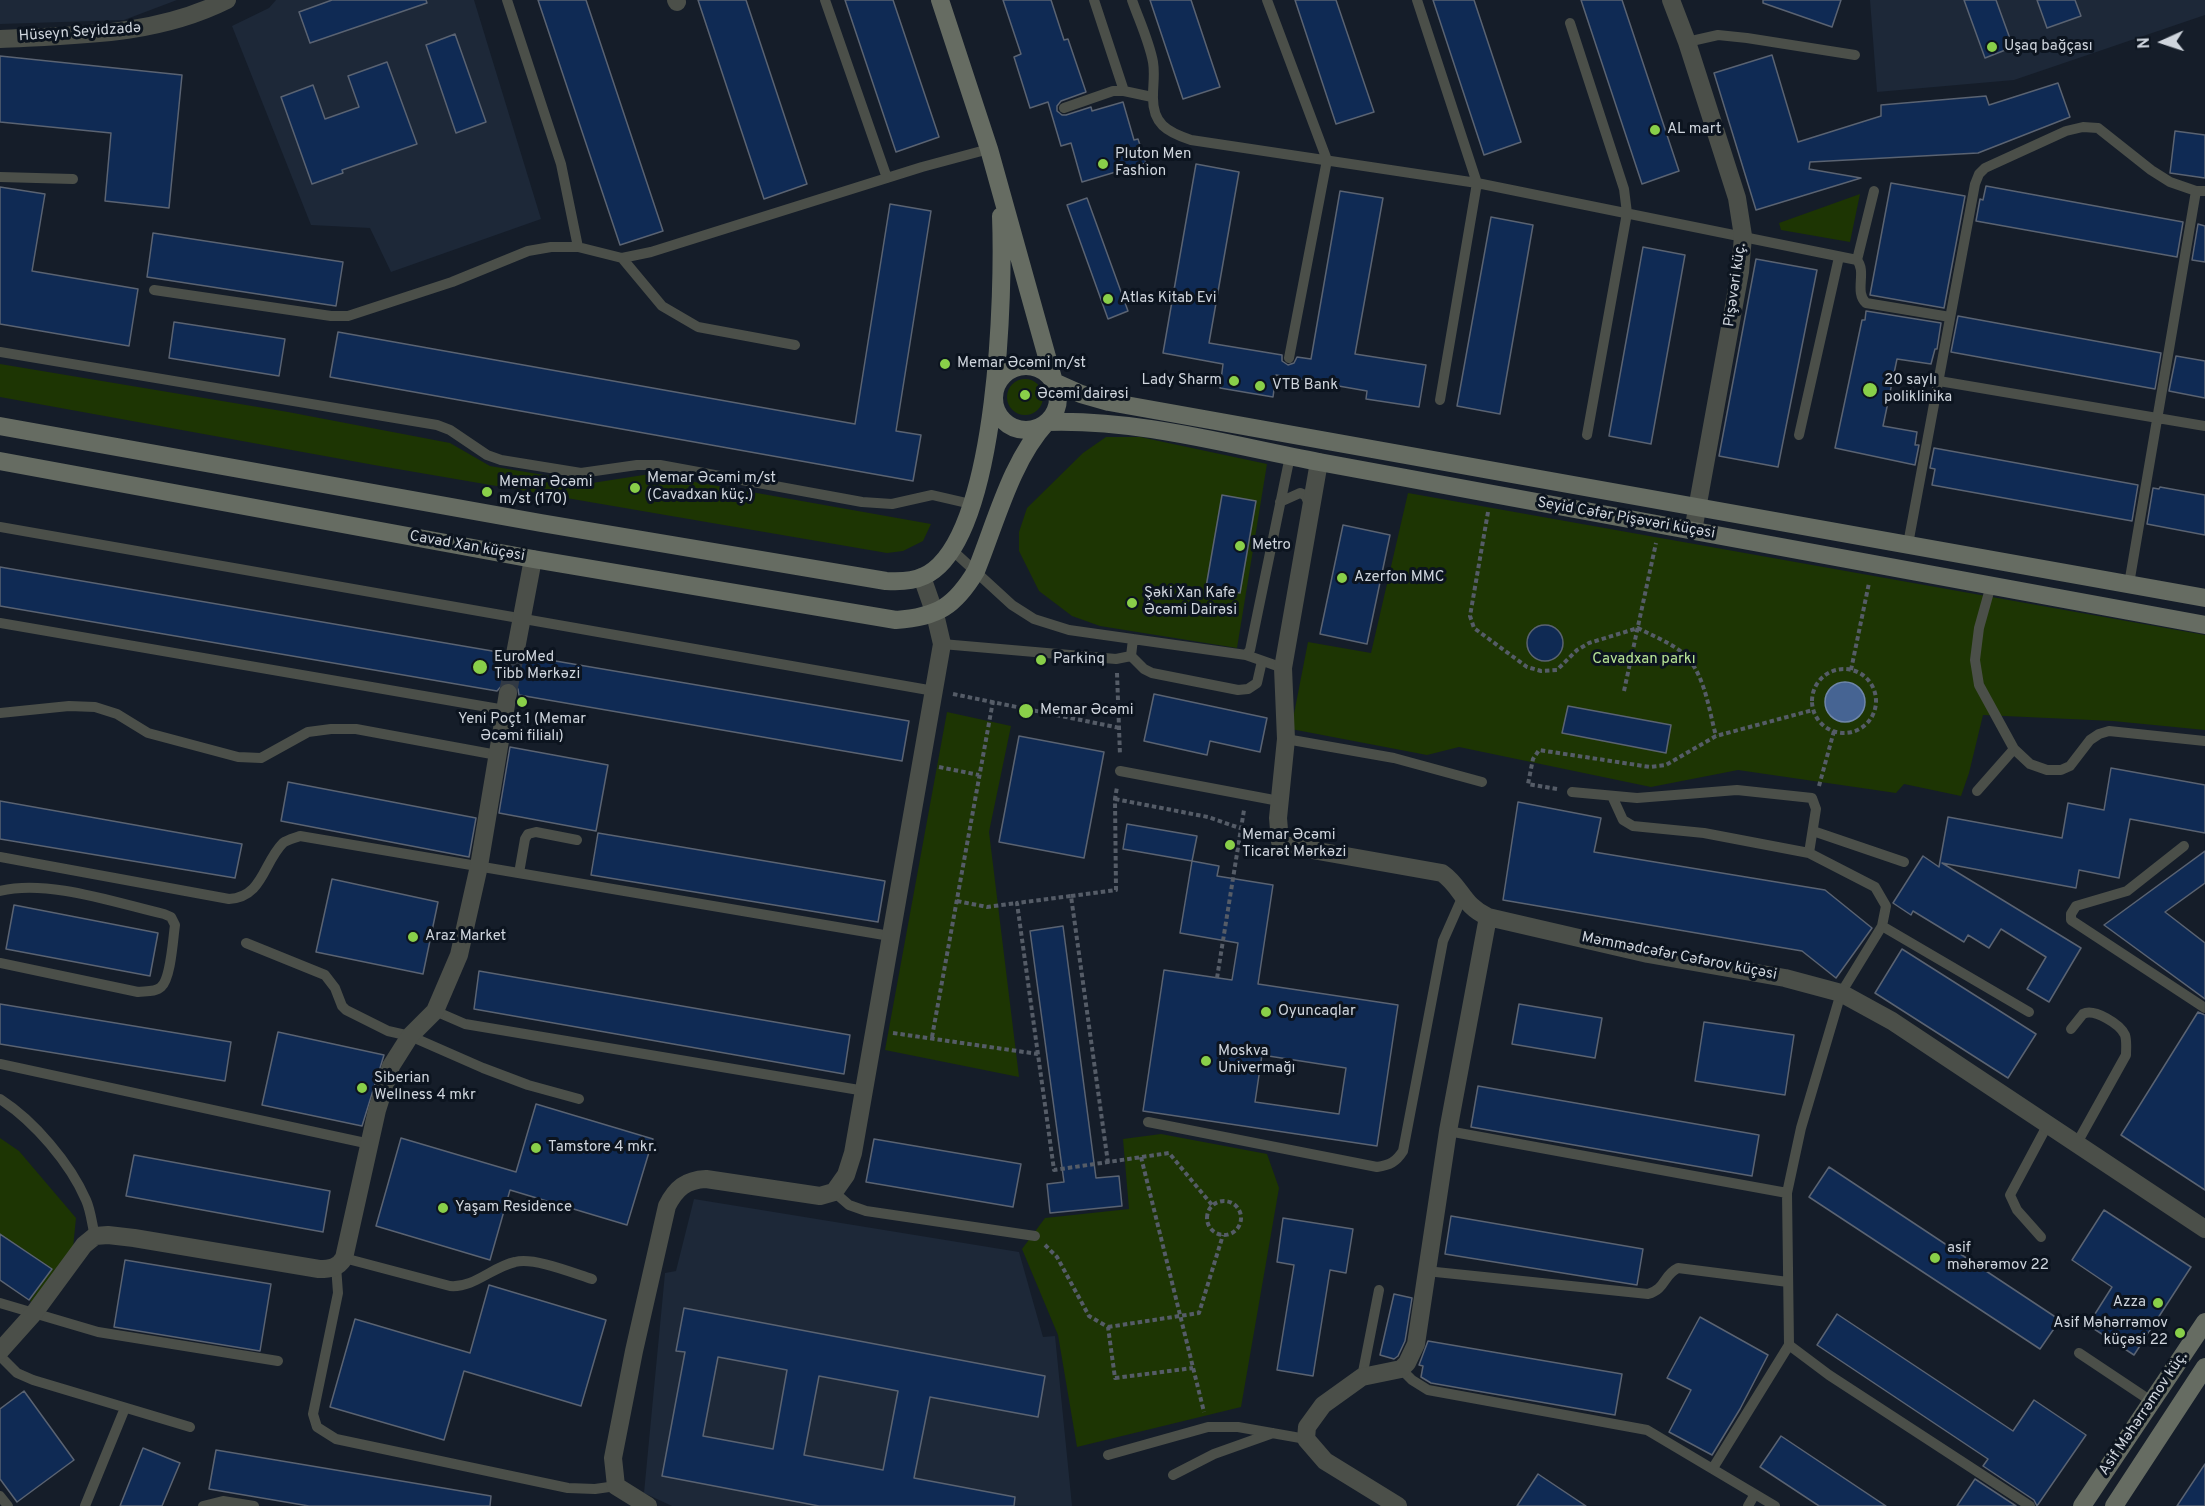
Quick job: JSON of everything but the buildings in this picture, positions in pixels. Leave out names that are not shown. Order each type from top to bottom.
[{"type":"street","name":"Hüseyn Seyidzadə","points":[[0,39],[109,33],[148,28],[227,0]]},
{"type":"street","points":[[935,614],[953,602],[976,571],[1018,466],[1038,432],[1053,416],[1058,399],[1000,184],[939,0]]},
{"type":"street","name":"Pişəvəri küç.","points":[[1671,0],[1730,172],[1743,236],[1740,272],[1693,531]]},
{"type":"street","points":[[1000,184],[1002,279],[1000,331],[993,400],[1001,419],[1009,426],[1028,430],[1038,428],[1047,422]]},
{"type":"street","points":[[0,426],[541,523],[886,581],[912,580],[922,577],[939,566],[952,549],[964,525],[984,455],[994,390],[999,380],[1006,372],[1016,367],[1027,366],[1038,368],[1054,382]]},
{"type":"street","name":"Seyid Cəfər Pişəvəri küçəsi","points":[[1054,382],[1081,394],[1109,402],[2205,598]]},
{"type":"street","name":"Seyid Cəfər Pişəvəri küçəsi","points":[[1047,422],[1089,421],[1128,425],[2205,625]]},
{"type":"street","name":"Cavad Xan küçəsi","points":[[0,461],[533,559],[884,618],[912,619],[935,614]]},
{"type":"street","points":[[1280,842],[1278,818],[1286,739],[1283,668],[1319,462]]},
{"type":"street","points":[[515,654],[533,559]]},
{"type":"street","points":[[618,1506],[613,1458],[634,1351],[667,1206],[674,1193],[692,1179],[706,1179],[820,1196],[834,1192],[846,1175],[853,1153],[865,1091],[942,644],[935,614],[922,577]]},
{"type":"street","points":[[2162,617],[2166,591]]},
{"type":"street","points":[[0,1353],[34,1313],[84,1245],[95,1236],[134,1238],[319,1269],[340,1262],[377,1110],[391,1066],[410,1036],[435,1011],[459,955],[479,866],[507,702]]},
{"type":"street","name":"Məmmədcəfər Cəfərov küçəsi","points":[[1280,842],[1284,845],[1442,873],[1450,879],[1462,898],[1479,913],[1488,917],[1648,954],[1785,978],[1841,993],[1892,1021],[2205,1229]]},
{"type":"street","points":[[1398,1506],[1325,1461],[1306,1439],[1307,1427],[1323,1406],[1362,1377],[1401,1369],[1407,1363],[1416,1344],[1449,1131],[1488,917]]},
{"type":"street","name":"Asif Məhərrəmov küç.","points":[[2082,1506],[2205,1322]]},
{"type":"street","name":"Asif Məhərrəmov küç.","points":[[2114,1506],[2205,1367]]},
{"type":"street","points":[[616,1486],[648,1506]]},
{"type":"lane","points":[[507,0],[561,164],[578,247]]},
{"type":"lane","points":[[825,0],[887,178]]},
{"type":"lane","points":[[1094,0],[1124,91]]},
{"type":"lane","points":[[1132,0],[1155,71],[1152,97],[1156,116],[1171,134],[1191,140],[1477,183],[1857,260]]},
{"type":"lane","points":[[1267,0],[1327,159],[1289,358]]},
{"type":"lane","points":[[1417,0],[1477,183],[1440,400]]},
{"type":"lane","points":[[1570,22],[1624,189],[1627,213],[1587,435]]},
{"type":"lane","points":[[1687,42],[1718,35],[1855,55]]},
{"type":"lane","points":[[1064,108],[1113,91],[1152,97]]},
{"type":"lane","points":[[1908,544],[1975,184],[1979,174],[1985,168],[2066,131],[2083,127],[2098,129],[2170,182],[2200,191],[2129,584]]},
{"type":"lane","points":[[154,290],[331,316],[348,316],[452,282],[528,251],[551,247],[578,247],[622,258],[651,252],[887,178],[989,149]]},
{"type":"lane","points":[[0,177],[73,179]]},
{"type":"lane","points":[[1874,191],[1857,260],[1861,268],[1861,294],[1866,303],[1950,316]]},
{"type":"lane","points":[[1799,435],[1839,257]]},
{"type":"lane","points":[[622,258],[662,306],[698,327],[795,345]]},
{"type":"lane","points":[[0,352],[437,425],[450,430],[488,455],[501,460],[581,473],[636,465],[660,465],[862,502],[892,504],[932,495],[971,504]]},
{"type":"lane","points":[[1939,381],[2205,426]]},
{"type":"lane","points":[[1246,655],[1250,650],[1290,456]]},
{"type":"lane","points":[[1280,502],[1300,493],[1305,495],[1311,509]]},
{"type":"lane","points":[[0,527],[934,691]]},
{"type":"lane","points":[[952,549],[1012,605],[1034,619],[1069,630],[1246,655],[1283,668]]},
{"type":"lane","points":[[1991,585],[1979,628],[1975,660],[1979,685],[2014,749],[2030,764],[2047,770],[2061,770],[2070,766],[2090,740],[2099,734],[2109,732],[2205,741]]},
{"type":"lane","points":[[0,623],[507,702]]},
{"type":"lane","points":[[1133,639],[1131,656],[1143,669],[1152,673],[1238,690],[1248,689],[1257,683],[1262,661]]},
{"type":"lane","points":[[942,644],[1116,659],[1131,656]]},
{"type":"lane","points":[[0,713],[69,706],[95,706],[117,714],[148,733],[238,757],[261,758],[308,732],[331,729],[356,729],[497,755]]},
{"type":"lane","points":[[1286,739],[1394,758],[1482,782]]},
{"type":"lane","points":[[1977,791],[2014,749]]},
{"type":"lane","points":[[1120,771],[1279,801]]},
{"type":"lane","points":[[1572,792],[1637,798],[1737,790],[1812,798],[1815,802],[1814,831],[1809,853]]},
{"type":"lane","points":[[1612,795],[1623,820],[1632,826],[1704,833],[1809,853],[1875,887],[1886,906],[1882,926],[1841,993],[1801,1128],[1787,1193],[1789,1345],[1713,1468]]},
{"type":"lane","points":[[1814,831],[1904,862]]},
{"type":"lane","points":[[519,873],[528,834],[536,832],[576,840]]},
{"type":"lane","points":[[0,856],[239,898],[251,891],[284,842],[300,836],[890,936]]},
{"type":"lane","points":[[2184,846],[2127,891],[2076,906],[2071,914],[2071,920],[2205,1008]]},
{"type":"lane","points":[[0,891],[12,888],[43,887],[165,914],[171,917],[175,925],[166,980],[161,988],[152,991],[138,992],[0,963]]},
{"type":"lane","points":[[1148,1122],[1377,1167],[1387,1166],[1396,1161],[1403,1151],[1443,941],[1462,898]]},
{"type":"lane","points":[[1882,926],[2029,1012]]},
{"type":"lane","points":[[246,943],[325,975],[335,988],[346,1010],[388,1031],[410,1036],[528,1085],[579,1099]]},
{"type":"lane","points":[[435,1011],[465,1024],[865,1091]]},
{"type":"lane","points":[[2071,1029],[2083,1014],[2093,1012],[2120,1027],[2126,1039],[2126,1055],[2077,1143]]},
{"type":"lane","points":[[0,1064],[370,1144]]},
{"type":"lane","points":[[0,1099],[27,1119],[48,1142],[73,1176],[87,1201],[95,1236]]},
{"type":"lane","points":[[2042,1237],[2017,1210],[2010,1194],[2048,1124]]},
{"type":"lane","points":[[1449,1131],[1787,1193]]},
{"type":"lane","points":[[834,1192],[849,1205],[866,1210],[1035,1236]]},
{"type":"lane","points":[[592,1279],[534,1263],[518,1261],[506,1264],[461,1287],[340,1262],[338,1293],[313,1414],[317,1427],[336,1439],[568,1488],[595,1490],[616,1486]]},
{"type":"lane","points":[[1426,1271],[1648,1294],[1657,1291],[1672,1270],[1678,1268],[1788,1282]]},
{"type":"lane","points":[[1362,1377],[1379,1290]]},
{"type":"lane","points":[[0,1303],[98,1332],[278,1361]]},
{"type":"lane","points":[[1789,1345],[1829,1375],[2030,1506]]},
{"type":"lane","points":[[0,1353],[17,1372],[33,1380],[190,1427]]},
{"type":"lane","points":[[2079,1353],[2151,1401]]},
{"type":"lane","points":[[1401,1369],[1412,1380],[1428,1390],[1647,1430],[1775,1506]]},
{"type":"lane","points":[[86,1506],[125,1408]]},
{"type":"lane","points":[[1108,1455],[1208,1427],[1238,1427],[1306,1439]]},
{"type":"lane","points":[[1173,1475],[1214,1454],[1273,1433]]},
{"type":"lane","points":[[1748,1506],[1755,1494]]},
{"type":"lane","points":[[0,1496],[8,1506]]},
{"type":"lane","points":[[203,1506],[223,1501],[254,1506]]},
{"type":"path","points":[[1491,494],[1470,616],[1474,628],[1527,667],[1541,671],[1557,670],[1577,650],[1589,643],[1638,628],[1678,649],[1695,667],[1703,686],[1716,736]]},
{"type":"path","points":[[1624,692],[1660,525]]},
{"type":"path","points":[[1851,670],[1873,564]]},
{"type":"path","points":[[957,901],[987,907],[1116,890],[1115,799],[1120,771],[1120,728],[1116,659]]},
{"type":"path","points":[[1838,670],[1851,670],[1863,676],[1872,686],[1875,699],[1874,712],[1866,724],[1855,731],[1842,733],[1819,722],[1813,710],[1812,697],[1816,684],[1826,675],[1838,670]]},
{"type":"path","points":[[934,691],[1120,728]]},
{"type":"path","points":[[932,1037],[993,701]]},
{"type":"path","points":[[1572,792],[1528,784],[1533,759],[1539,750],[1650,767],[1666,765],[1716,736],[1813,710]]},
{"type":"path","points":[[1815,802],[1834,731]]},
{"type":"path","points":[[922,763],[980,775]]},
{"type":"path","points":[[1217,978],[1246,795]]},
{"type":"path","points":[[1115,799],[1208,817],[1280,842]]},
{"type":"path","points":[[1071,896],[1108,1163]]},
{"type":"path","points":[[1017,903],[1054,1170],[1169,1153],[1212,1205]]},
{"type":"path","points":[[874,1031],[932,1037],[1038,1054]]},
{"type":"path","points":[[1141,1157],[1208,1427]]},
{"type":"path","points":[[1216,1202],[1233,1203],[1240,1212],[1240,1223],[1234,1232],[1217,1234],[1209,1227],[1207,1215],[1212,1205],[1216,1202]]},
{"type":"path","points":[[1035,1236],[1057,1257],[1089,1316],[1108,1327],[1200,1313],[1223,1235]]},
{"type":"path","points":[[1108,1327],[1115,1378],[1194,1368]]},
{"type":"shaded area","points":[[0,0],[177,0],[124,20],[0,24]]},
{"type":"shaded area","points":[[276,0],[474,0],[541,219],[391,272],[370,228],[311,225],[232,26],[269,8]]},
{"type":"shaded area","name":"Uşaq bağçası","points":[[1870,0],[2205,0],[2205,15],[2014,80],[1877,92]]},
{"type":"shaded area","points":[[694,1199],[1019,1252],[1043,1337],[1055,1336],[1072,1506],[672,1506],[644,1493],[665,1273],[676,1271]]},
{"type":"green space","points":[[1860,194],[1850,242],[1781,230],[1779,223]]},
{"type":"green space","points":[[0,364],[288,412],[450,443],[490,466],[592,483],[650,474],[931,524],[923,541],[903,551],[887,553],[374,465],[0,397]]},
{"type":"green space","name":"Əcəmi dairəsi","points":[[1025,379],[1038,384],[1043,397],[1038,410],[1025,415],[1012,410],[1007,397],[1012,384]]},
{"type":"green space","points":[[1106,437],[1140,437],[1267,464],[1237,648],[1100,626],[1072,616],[1039,591],[1019,551],[1019,532],[1027,508],[1083,453]]},
{"type":"green space","name":"Cavadxan parkı","points":[[1408,493],[2205,635],[2205,730],[2113,721],[1983,715],[1961,796],[1904,784],[1896,793],[1738,770],[1651,787],[1459,747],[1427,755],[1291,729],[1308,642],[1371,653]]},
{"type":"green space","points":[[947,712],[1011,726],[989,832],[1019,1077],[885,1050]]},
{"type":"green space","points":[[1161,1134],[1267,1154],[1279,1188],[1241,1407],[1077,1447],[1058,1335],[1022,1249],[1045,1218],[1129,1209],[1123,1139]]},
{"type":"green space","points":[[0,1138],[19,1151],[76,1218],[73,1248],[40,1309],[30,1301],[52,1269],[0,1234]]},
{"type":"water","points":[[1845,682],[1853,683],[1859,688],[1864,694],[1864,710],[1859,716],[1853,721],[1845,722],[1837,721],[1831,716],[1826,710],[1825,702],[1826,694],[1831,688],[1837,683]]},
{"type":"tunnel","points":[[508,693],[515,654]]},
{"type":"place","name":"Uşaq bağçası","points":[[1992,47]]},
{"type":"place","name":"AL mart","points":[[1655,130]]},
{"type":"place","name":"Pluton Men Fashion","points":[[1103,164]]},
{"type":"place","name":"Atlas Kitab Evi","points":[[1108,299]]},
{"type":"place","name":"Memar Əcəmi m/st","points":[[945,364]]},
{"type":"place","name":"Lady Sharm","points":[[1234,381]]},
{"type":"place","name":"VTB Bank","points":[[1260,386]]},
{"type":"place","name":"20 saylı poliklinika","points":[[1870,390]]},
{"type":"place","name":"Əcəmi dairəsi","points":[[1025,395]]},
{"type":"place","name":"Memar Əcəmi m/st (Cavadxan küç.)","points":[[635,488]]},
{"type":"place","name":"Memar Əcəmi m/st (170)","points":[[487,492]]},
{"type":"place","name":"Metro","points":[[1240,546]]},
{"type":"place","name":"Azerfon MMC","points":[[1342,578]]},
{"type":"place","name":"Şəki Xan Kafe Əcəmi Dairəsi","points":[[1132,603]]},
{"type":"place","name":"Parkinq","points":[[1041,660]]},
{"type":"place","name":"EuroMed Tibb Mərkəzi","points":[[480,667]]},
{"type":"place","name":"Yeni Poçt 1 (Memar Əcəmi filialı)","points":[[522,702]]},
{"type":"place","name":"Memar Əcəmi","points":[[1026,711]]},
{"type":"place","name":"Memar Əcəmi Ticarət Mərkəzi","points":[[1230,845]]},
{"type":"place","name":"Araz Market","points":[[413,937]]},
{"type":"place","name":"Oyuncaqlar","points":[[1266,1012]]},
{"type":"place","name":"Moskva Univermağı","points":[[1206,1061]]},
{"type":"place","name":"Siberian Wellness 4 mkr","points":[[362,1088]]},
{"type":"place","name":"Tamstore 4 mkr.","points":[[536,1148]]},
{"type":"place","name":"Yaşam Residence","points":[[443,1208]]},
{"type":"place","name":"asif məhərəmov 22","points":[[1935,1258]]},
{"type":"place","name":"Azza","points":[[2158,1303]]},
{"type":"place","name":"Asif Məhərrəmov küçəsi 22","points":[[2180,1333]]}]
